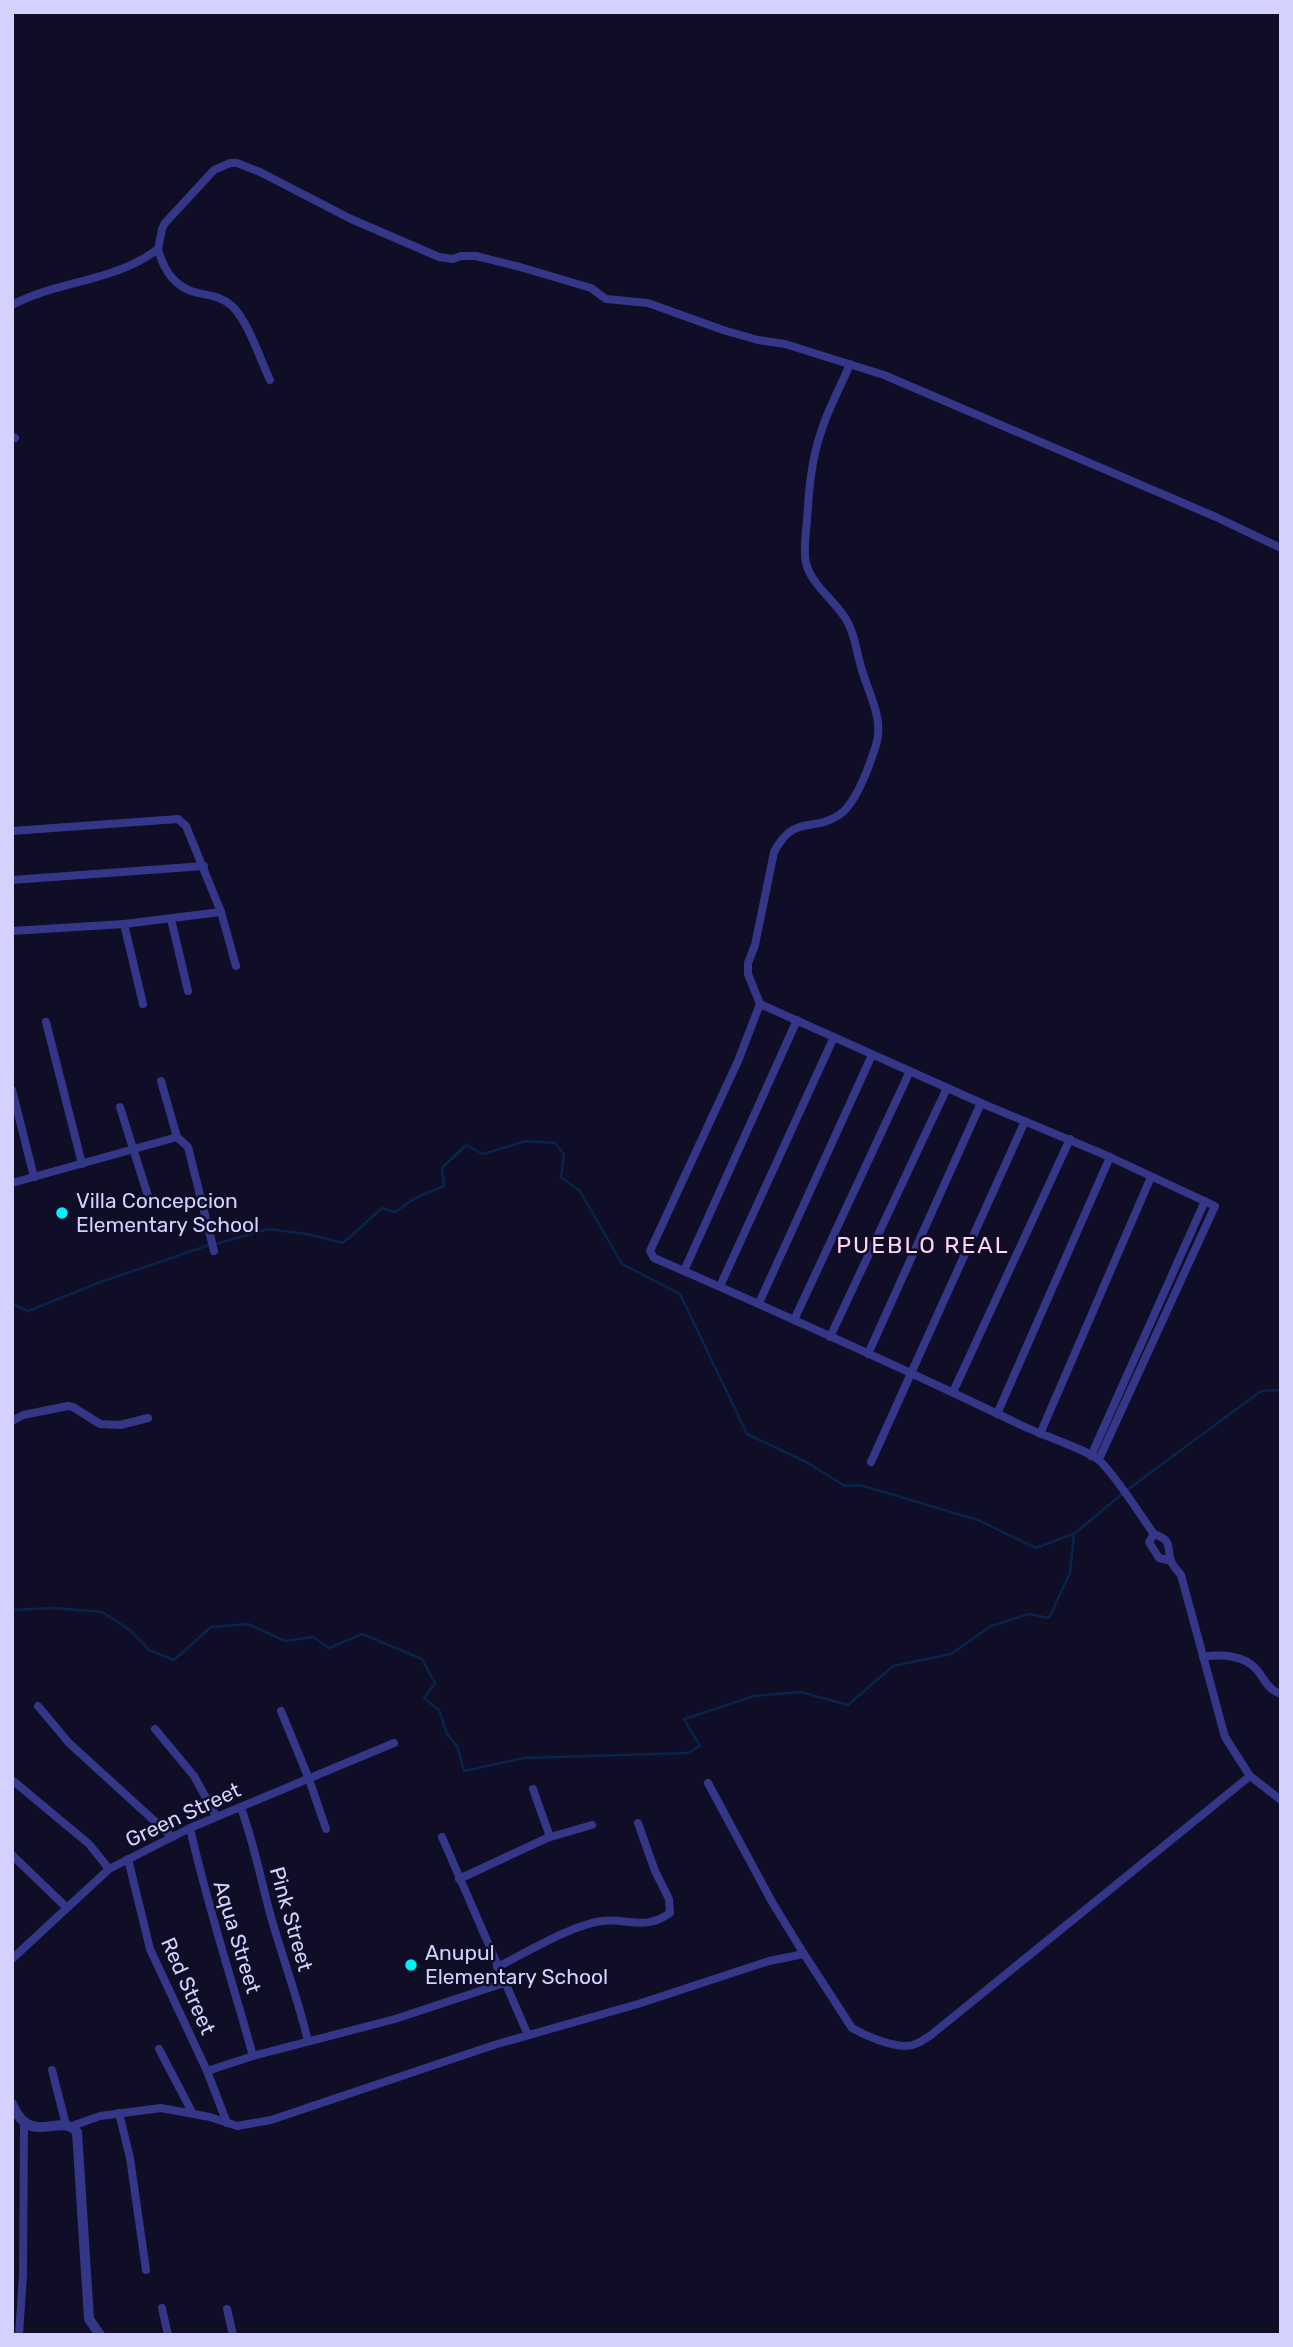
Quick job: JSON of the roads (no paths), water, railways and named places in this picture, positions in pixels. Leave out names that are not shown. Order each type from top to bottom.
[{"type":"street","points":[[270,380],[241,318],[233,307],[208,293],[191,291],[177,283],[163,267],[158,249],[165,223],[199,184],[222,166],[237,163],[351,219],[439,257],[453,259],[476,256],[520,267],[590,288],[606,299],[648,303],[723,330],[785,344],[884,375],[1204,512],[1281,548]]},
{"type":"street","points":[[12,305],[61,285],[114,273],[139,263],[158,249]]},
{"type":"street","points":[[850,364],[821,431],[811,473],[804,553],[807,566],[818,585],[848,622],[856,642],[860,665],[876,716],[877,742],[858,788],[841,814],[789,831],[781,838],[774,852],[755,945],[748,963],[748,974],[760,1004],[738,1060],[650,1251],[654,1258],[759,1303],[1095,1457],[1154,1534],[1163,1537],[1170,1548],[1171,1561],[1181,1576],[1225,1737],[1250,1776],[1281,1800]]},
{"type":"street","points":[[12,831],[178,819],[186,826],[204,866],[221,912],[236,967]]},
{"type":"street","points":[[12,880],[204,866]]},
{"type":"street","points":[[12,931],[124,924],[221,912]]},
{"type":"street","points":[[171,919],[188,991]]},
{"type":"street","points":[[124,924],[143,1004]]},
{"type":"street","points":[[760,1004],[981,1103],[1070,1139],[1215,1206],[1095,1457]]},
{"type":"street","points":[[684,1271],[797,1020]]},
{"type":"street","points":[[46,1022],[82,1164]]},
{"type":"street","points":[[720,1286],[834,1037]]},
{"type":"street","points":[[759,1303],[872,1055]]},
{"type":"street","points":[[794,1320],[910,1071]]},
{"type":"street","points":[[161,1081],[177,1137],[188,1147],[214,1251]]},
{"type":"street","points":[[830,1337],[947,1088]]},
{"type":"street","points":[[12,1090],[34,1177]]},
{"type":"street","points":[[868,1354],[981,1103]]},
{"type":"street","points":[[120,1107],[148,1196]]},
{"type":"street","points":[[871,1462],[1025,1121]]},
{"type":"street","points":[[12,1183],[177,1137]]},
{"type":"street","points":[[953,1392],[1070,1139]]},
{"type":"street","points":[[998,1414],[1110,1157]]},
{"type":"street","points":[[1040,1434],[1151,1177]]},
{"type":"street","points":[[12,1421],[23,1415],[68,1406],[100,1424],[120,1425],[148,1418]]},
{"type":"street","points":[[1154,1534],[1149,1542],[1159,1558],[1171,1561]]},
{"type":"street","points":[[1203,1657],[1215,1655],[1243,1660],[1253,1666],[1274,1692],[1281,1694]]},
{"type":"street","points":[[38,1706],[69,1743],[172,1837]]},
{"type":"street","points":[[281,1711],[326,1829]]},
{"type":"street","points":[[155,1729],[194,1776],[216,1816]]},
{"type":"street","name":"Green Street","points":[[13,1956],[109,1869],[216,1816],[394,1743]]},
{"type":"street","points":[[708,1783],[772,1902],[852,2028],[897,2045],[908,2046],[920,2042],[1044,1945],[1250,1776]]},
{"type":"street","points":[[12,1780],[89,1844],[109,1869]]},
{"type":"street","points":[[533,1789],[550,1837]]},
{"type":"street","name":"Pink Street","points":[[241,1808],[286,1970],[299,2002],[308,2041]]},
{"type":"street","points":[[498,1967],[576,1929],[602,1921],[642,1925],[670,1913],[669,1899],[655,1871],[638,1823]]},
{"type":"street","points":[[459,1880],[550,1837],[592,1825]]},
{"type":"street","name":"Aqua Street","points":[[190,1828],[204,1889],[230,1969],[253,2056]]},
{"type":"street","points":[[442,1837],[528,2035]]},
{"type":"street","points":[[12,1855],[66,1907]]},
{"type":"street","name":"Red Street","points":[[128,1859],[150,1949],[207,2071],[227,2123]]},
{"type":"street","points":[[24,2123],[35,2127],[69,2125],[100,2116],[161,2108],[237,2126],[271,2120],[528,2035],[638,2004],[769,1961],[804,1954]]},
{"type":"street","points":[[207,2071],[253,2056],[395,2019],[505,1983]]},
{"type":"street","points":[[159,2049],[193,2114]]},
{"type":"street","points":[[52,2070],[69,2125],[77,2132],[89,2319],[100,2335]]},
{"type":"street","points":[[12,2104],[24,2123],[19,2335]]},
{"type":"street","points":[[119,2113],[130,2158],[146,2270]]},
{"type":"street","points":[[162,2308],[168,2335]]},
{"type":"street","points":[[227,2309],[233,2335]]},
{"type":"waterway","points":[[216,1244],[268,1229],[307,1234],[343,1243],[382,1208],[395,1212],[417,1197],[444,1186],[442,1168],[466,1145],[483,1154],[526,1141],[555,1143],[564,1154],[561,1177],[580,1191],[622,1264],[680,1294],[747,1434],[806,1462],[845,1486],[860,1485],[978,1520],[1036,1548],[1073,1534]]},
{"type":"waterway","points":[[12,1304],[28,1311],[98,1283],[209,1245]]},
{"type":"waterway","points":[[1127,1490],[1261,1391],[1281,1390]]},
{"type":"waterway","points":[[12,1610],[53,1608],[102,1612],[130,1630],[149,1650],[174,1660],[211,1627],[248,1624],[285,1641],[313,1637],[329,1648],[362,1634],[422,1659],[435,1683],[424,1698],[439,1710],[447,1734],[457,1746],[464,1771],[524,1758],[688,1753],[700,1746],[684,1719],[754,1696],[801,1692],[848,1705],[893,1666],[951,1654],[991,1626],[1029,1614],[1049,1618],[1070,1573],[1074,1534],[1122,1494]]},
{"type":"place","name":"Villa Concepcion Elementary School","points":[[62,1213]]},
{"type":"place","name":"Anupul Elementary School","points":[[411,1965]]},
{"type":"district","name":"PUEBLO REAL","points":[[923,1245]]}]
